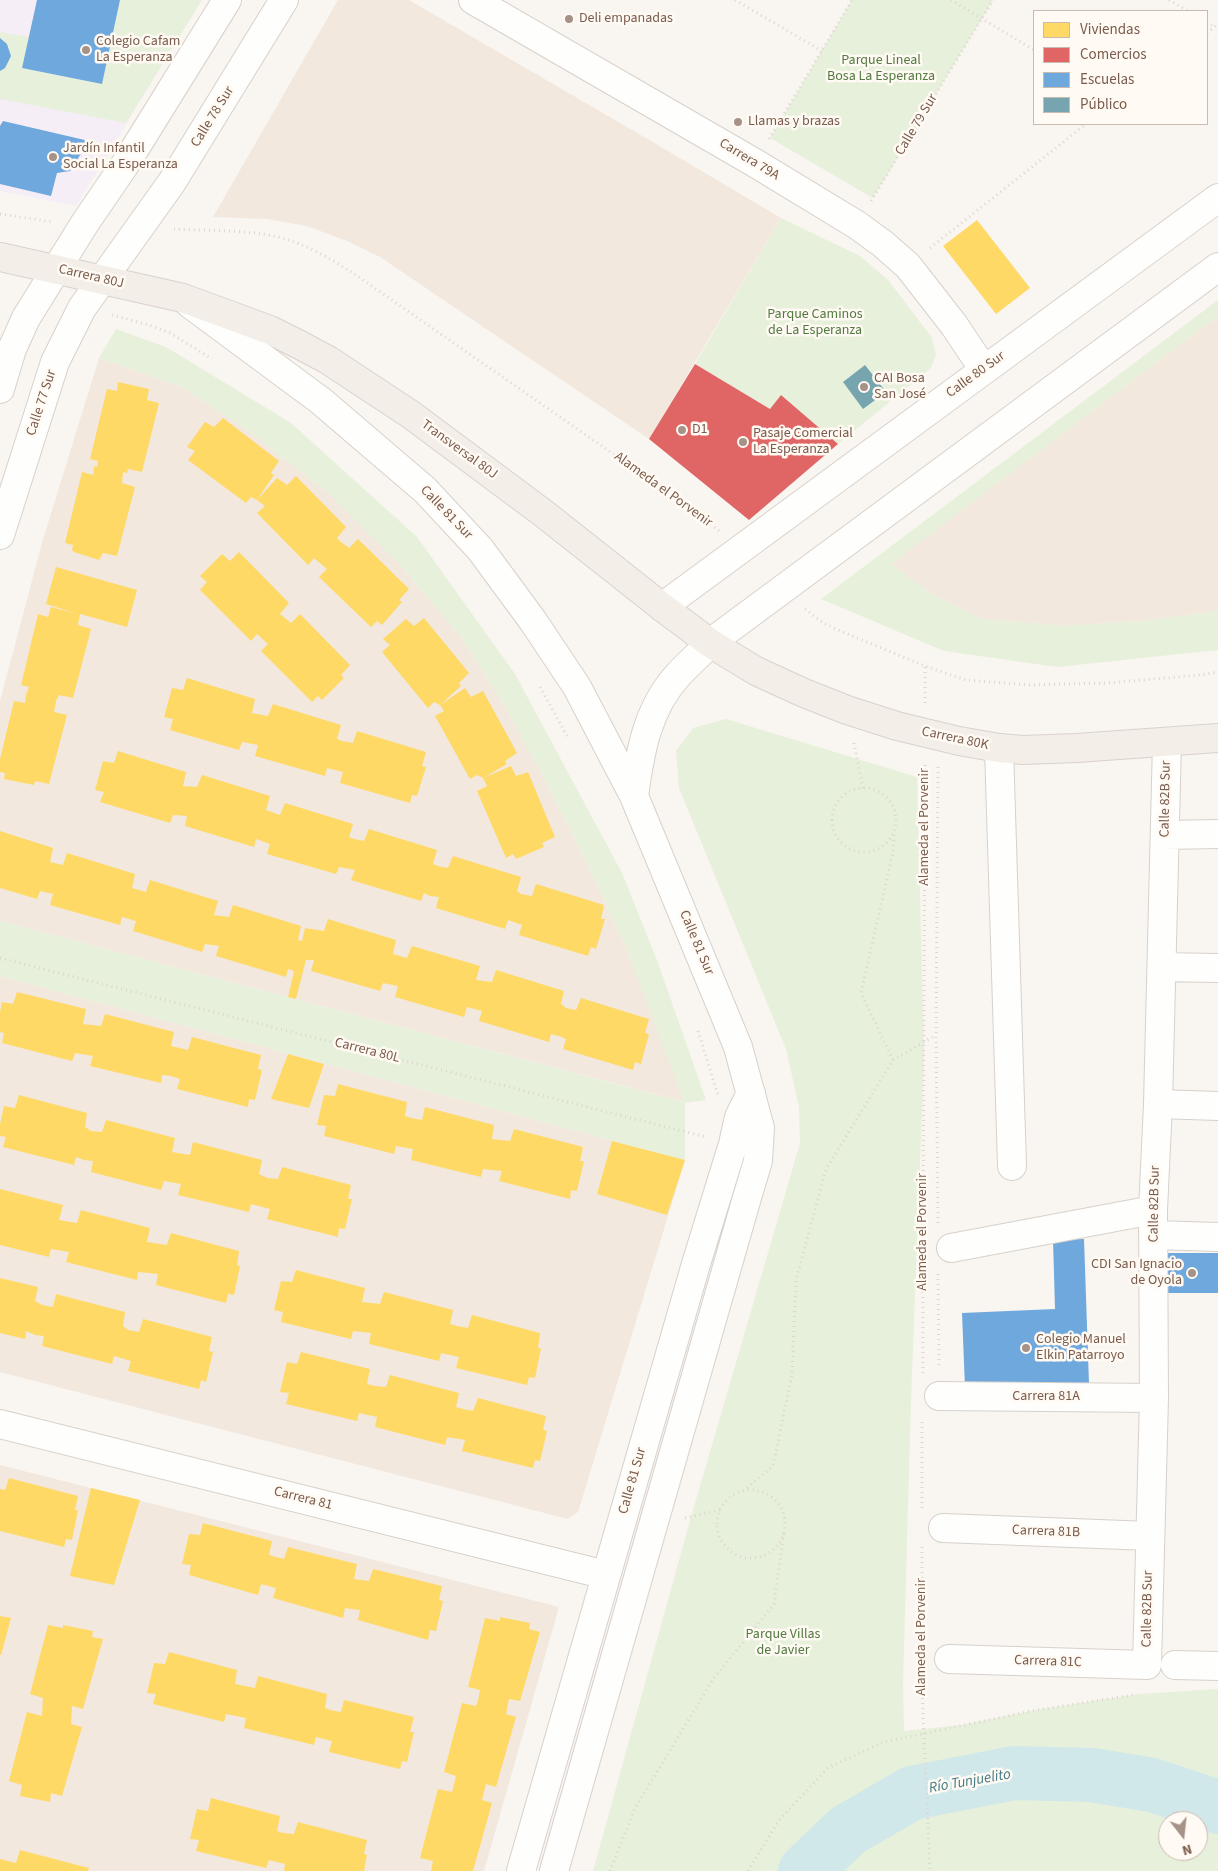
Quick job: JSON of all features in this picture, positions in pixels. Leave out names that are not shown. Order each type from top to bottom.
[{"type":"main road","name":"Carrera 80J","points":[[0,256],[182,298]]},
{"type":"main road","name":"Transversal 80J","points":[[182,298],[270,330],[328,360],[426,426],[543,513],[710,643]]},
{"type":"main road","name":"Carrera 80K","points":[[710,643],[756,671],[847,710],[925,733],[999,748],[1023,750],[1077,748],[1218,738]]},
{"type":"street","points":[[0,389],[12,349],[26,318],[227,0]]},
{"type":"street","name":"Calle 78 Sur","points":[[103,280],[172,182],[284,0]]},
{"type":"street","name":"Carrera 79A","points":[[473,0],[755,163],[857,225],[908,266],[954,325],[984,370]]},
{"type":"street","name":"Calle 80 Sur","points":[[662,607],[1218,198]]},
{"type":"street","points":[[634,796],[640,753],[648,724],[660,700],[677,676],[710,643],[1218,267]]},
{"type":"street","name":"Calle 77 Sur","points":[[0,535],[55,362],[82,308],[103,280]]},
{"type":"street","name":"Calle 81 Sur","points":[[182,298],[321,401],[425,490],[480,549],[533,621],[577,687],[634,796],[738,1047],[760,1128],[758,1160],[554,1871]]},
{"type":"street","name":"Calle 82B Sur","points":[[1147,1665],[1154,1398],[1154,1222],[1166,835],[1167,742]]},
{"type":"street","points":[[999,748],[1012,1166]]},
{"type":"street","points":[[1166,835],[1218,834]]},
{"type":"street","points":[[1162,967],[1218,968]]},
{"type":"street","name":"Calle 81 Sur","points":[[522,1871],[696,1264],[734,1144],[739,1117],[751,1093]]},
{"type":"street","points":[[1158,1104],[1218,1106]]},
{"type":"street","points":[[942,1249],[1154,1222],[1218,1237]]},
{"type":"street","name":"Carrera 81A","points":[[931,1388],[1154,1398]]},
{"type":"street","name":"Carrera 81","points":[[0,1424],[606,1574]]},
{"type":"street","name":"Carrera 81B","points":[[932,1522],[1150,1536]]},
{"type":"street","name":"Carrera 81C","points":[[949,1659],[1147,1665]]},
{"type":"street","points":[[1175,1665],[1218,1666]]},
{"type":"path","points":[[735,0],[822,51]]},
{"type":"path","points":[[755,163],[852,0]]},
{"type":"path","points":[[951,0],[1033,49]]},
{"type":"path","name":"Calle 79 Sur","points":[[857,225],[994,0]]},
{"type":"path","points":[[1169,0],[1186,10]]},
{"type":"path","points":[[908,266],[1085,125]]},
{"type":"path","points":[[0,214],[56,222]]},
{"type":"path","name":"Alameda el Porvenir","points":[[176,229],[272,236],[292,241],[323,254],[702,515],[740,550]]},
{"type":"path","points":[[82,308],[141,322],[170,333],[220,364]]},
{"type":"path","points":[[783,589],[823,623],[925,666],[966,680],[1030,685],[1108,683],[1218,672]]},
{"type":"path","name":"Alameda el Porvenir","points":[[923,1243],[925,666]]},
{"type":"path","points":[[538,683],[571,742]]},
{"type":"path","points":[[854,743],[863,789]]},
{"type":"path","points":[[931,1388],[942,1249],[936,1035],[938,766]]},
{"type":"path","points":[[892,1060],[861,993],[893,852],[895,811],[883,794],[863,789],[853,791],[844,796],[837,804],[833,814],[832,825],[842,843],[850,849],[860,852],[871,851],[881,847],[888,841],[894,831]]},
{"type":"path","name":"Carrera 80L","points":[[0,958],[734,1144]]},
{"type":"path","points":[[696,1026],[719,1098]]},
{"type":"path","points":[[743,1491],[773,1466],[792,1374],[796,1280],[826,1169],[892,1060],[936,1035]]},
{"type":"path","name":"Alameda el Porvenir","points":[[923,1253],[931,1388]]},
{"type":"path","points":[[922,1418],[932,1522]]},
{"type":"path","points":[[610,1871],[635,1808],[709,1686],[774,1604],[784,1531],[785,1519],[782,1508],[775,1499],[766,1493],[754,1490],[743,1491],[733,1495],[720,1510],[717,1521],[718,1533],[723,1543],[731,1551],[741,1556],[752,1558],[764,1556],[781,1541],[784,1531]]},
{"type":"path","name":"Alameda el Porvenir","points":[[922,1546],[922,1650]]},
{"type":"path","name":"Alameda el Porvenir","points":[[922,1669],[930,1871]]},
{"type":"path","points":[[748,1871],[780,1819],[828,1768],[884,1742],[1036,1710],[1140,1694]]},
{"type":"shaded area","name":"Colegio Cafam La Esperanza","points":[[0,0],[202,0],[76,206],[0,191]]},
{"type":"shaded area","points":[[338,0],[409,0],[781,218],[649,439],[380,257],[347,241],[307,226],[267,219],[213,217]]},
{"type":"shaded area","points":[[1218,316],[1218,611],[1141,621],[1065,626],[981,619],[930,593],[890,564]]},
{"type":"shaded area","points":[[99,358],[182,387],[250,432],[328,493],[400,565],[462,638],[508,711],[570,828],[626,947],[685,1102],[0,921],[0,701],[42,543]]},
{"type":"shaded area","points":[[0,976],[685,1160],[578,1512],[568,1519],[0,1372]]},
{"type":"shaded area","points":[[0,1465],[559,1607],[484,1871],[0,1871]]},
{"type":"green space","name":"Colegio Cafam La Esperanza","points":[[120,0],[202,0],[126,123],[0,99],[0,32],[29,37],[23,68],[102,84]]},
{"type":"green space","name":"Parque Lineal Bosa La Esperanza","points":[[852,0],[993,0],[873,198],[770,138]]},
{"type":"green space","name":"Parque Caminos de La Esperanza","points":[[781,218],[860,256],[889,281],[932,338],[936,355],[931,368],[838,444],[781,395],[770,409],[695,364]]},
{"type":"green space","points":[[1218,300],[1218,316],[891,564],[930,593],[982,619],[1065,626],[1141,621],[1218,611],[1218,650],[1057,667],[944,651],[821,599]]},
{"type":"green space","points":[[116,329],[166,347],[291,423],[417,537],[515,674],[622,873],[657,960],[706,1100],[685,1103],[685,1160],[0,976],[0,921],[684,1102],[626,947],[570,828],[508,711],[462,638],[400,565],[328,493],[250,432],[182,387],[99,358]]},
{"type":"green space","name":"Parque Villas de Javier","points":[[726,719],[917,777],[924,1054],[911,1401],[903,1683],[904,1731],[961,1725],[1036,1710],[1140,1694],[1218,1689],[1218,1871],[593,1871],[691,1517],[800,1143],[799,1107],[786,1049],[679,788],[676,751],[693,728]]},
{"type":"building: Viviendas","points":[[977,220],[1030,288],[996,314],[943,246]]},
{"type":"building: Viviendas","points":[[118,382],[149,389],[147,400],[159,403],[142,472],[128,469],[127,473],[123,472],[122,483],[135,487],[117,556],[103,553],[99,560],[74,552],[72,550],[73,545],[65,543],[82,472],[93,475],[94,466],[97,467],[98,461],[90,459],[107,389],[117,391]]},
{"type":"building: Viviendas","points":[[223,418],[279,461],[271,473],[274,475],[257,500],[251,497],[246,503],[188,460],[195,451],[187,447],[205,422],[214,427]]},
{"type":"building: Viviendas","points":[[296,476],[346,527],[337,538],[341,542],[349,548],[358,539],[409,589],[399,600],[402,602],[382,625],[377,621],[371,627],[319,577],[327,569],[314,558],[308,565],[257,513],[265,506],[257,500],[277,478],[287,485]]},
{"type":"building: Viviendas","points":[[239,552],[289,603],[280,614],[291,623],[300,614],[350,665],[341,675],[344,678],[322,700],[318,696],[312,702],[261,651],[268,644],[257,634],[251,641],[200,590],[207,582],[200,576],[222,554],[230,561]]},
{"type":"building: Viviendas","points":[[56,567],[137,590],[127,627],[80,614],[78,625],[91,629],[73,698],[59,695],[56,701],[54,712],[67,715],[49,784],[35,781],[34,785],[4,779],[5,773],[0,772],[0,759],[14,701],[25,703],[29,687],[21,685],[38,614],[48,617],[51,607],[78,614],[46,604]]},
{"type":"building: Viviendas","points":[[424,618],[469,673],[459,683],[461,686],[440,705],[434,702],[428,708],[382,652],[390,645],[383,639],[406,619],[414,626]]},
{"type":"building: Viviendas","points":[[187,678],[255,699],[252,713],[268,716],[273,704],[341,725],[337,739],[342,741],[353,743],[357,731],[426,752],[422,766],[426,767],[417,796],[412,795],[410,803],[340,783],[343,772],[327,768],[325,776],[255,756],[258,745],[242,742],[239,750],[170,730],[173,719],[164,717],[172,688],[183,690]]},
{"type":"building: Viviendas","points":[[465,688],[471,697],[483,691],[517,753],[505,761],[507,764],[483,778],[477,775],[470,779],[435,716],[444,711],[440,705]]},
{"type":"building: Viviendas","points":[[118,751],[186,772],[183,786],[197,787],[202,775],[270,796],[266,810],[280,815],[285,803],[353,824],[349,837],[354,839],[364,841],[369,829],[437,850],[433,864],[438,866],[448,868],[453,856],[521,877],[517,891],[521,894],[532,896],[536,884],[604,905],[601,919],[605,919],[596,949],[591,947],[588,956],[519,935],[522,925],[508,920],[505,929],[436,908],[439,897],[424,893],[421,901],[351,880],[355,870],[339,867],[336,874],[267,854],[270,844],[256,839],[254,847],[185,826],[187,816],[173,815],[170,823],[100,802],[104,792],[95,790],[103,761],[114,763]]},
{"type":"building: Viviendas","points":[[511,766],[516,776],[528,772],[555,837],[542,843],[544,847],[516,859],[513,854],[506,858],[477,791],[487,786],[483,778]]},
{"type":"building: Viviendas","points":[[0,831],[53,848],[50,862],[63,865],[67,853],[135,874],[132,888],[146,892],[150,880],[218,901],[214,915],[229,917],[233,905],[301,926],[298,940],[302,941],[305,928],[324,931],[328,919],[396,940],[393,954],[407,958],[412,946],[480,966],[476,980],[492,982],[496,970],[564,991],[561,1004],[566,1008],[576,1010],[581,998],[649,1019],[645,1033],[649,1034],[641,1064],[635,1062],[633,1070],[563,1049],[566,1039],[559,1036],[551,1034],[549,1042],[479,1021],[482,1011],[467,1007],[464,1017],[395,997],[398,986],[383,983],[380,991],[311,971],[314,960],[306,960],[296,999],[288,997],[294,971],[288,969],[286,977],[216,956],[219,946],[205,944],[202,952],[133,931],[136,921],[122,917],[120,925],[50,905],[53,894],[40,891],[37,899],[0,888]]},
{"type":"building: Viviendas","points":[[17,992],[86,1009],[83,1024],[101,1026],[105,1014],[174,1032],[171,1046],[188,1050],[192,1037],[261,1055],[258,1069],[262,1070],[255,1100],[249,1099],[248,1107],[177,1089],[180,1079],[171,1076],[162,1075],[161,1083],[90,1066],[93,1056],[75,1053],[72,1061],[2,1043],[4,1033],[0,1032],[0,1012],[2,1002],[13,1004]]},
{"type":"building: Viviendas","points":[[288,1054],[324,1064],[309,1108],[271,1099]]},
{"type":"building: Viviendas","points":[[338,1084],[407,1102],[405,1116],[411,1118],[422,1120],[425,1107],[494,1125],[492,1139],[510,1141],[514,1129],[583,1147],[580,1161],[584,1161],[577,1191],[571,1190],[570,1199],[499,1181],[502,1171],[483,1169],[481,1177],[411,1160],[413,1149],[396,1146],[394,1154],[324,1136],[326,1126],[317,1125],[324,1095],[335,1096]]},
{"type":"building: Viviendas","points":[[19,1095],[87,1113],[85,1127],[91,1131],[102,1132],[106,1120],[175,1138],[172,1152],[190,1155],[193,1142],[262,1160],[259,1174],[267,1178],[278,1179],[282,1167],[351,1185],[348,1199],[352,1199],[345,1229],[339,1228],[338,1237],[267,1219],[270,1209],[251,1204],[249,1212],[178,1195],[181,1184],[164,1181],[161,1190],[91,1172],[93,1161],[76,1157],[74,1165],[3,1147],[6,1137],[0,1136],[0,1124],[4,1106],[15,1108]]},
{"type":"building: Viviendas","points":[[612,1141],[685,1160],[667,1215],[597,1194]]},
{"type":"building: Viviendas","points":[[0,1189],[63,1205],[59,1220],[77,1223],[81,1210],[150,1228],[147,1242],[167,1245],[171,1233],[239,1251],[237,1265],[240,1266],[234,1295],[228,1294],[226,1303],[156,1285],[158,1274],[138,1272],[137,1280],[66,1262],[69,1252],[51,1249],[49,1257],[0,1245]]},
{"type":"building: Viviendas","points":[[296,1270],[365,1288],[362,1302],[380,1304],[384,1292],[453,1310],[450,1324],[457,1326],[468,1328],[472,1315],[540,1333],[538,1348],[541,1348],[535,1378],[529,1377],[527,1385],[456,1368],[459,1357],[441,1353],[439,1361],[369,1344],[371,1333],[353,1331],[351,1339],[281,1322],[283,1312],[274,1310],[281,1281],[292,1282]]},
{"type":"building: Viviendas","points":[[0,1278],[38,1287],[35,1301],[42,1305],[53,1307],[56,1294],[125,1312],[123,1326],[128,1330],[139,1332],[143,1319],[212,1337],[209,1351],[213,1352],[206,1382],[201,1380],[199,1389],[128,1371],[131,1361],[114,1356],[112,1364],[42,1346],[44,1336],[26,1331],[25,1339],[0,1333]]},
{"type":"building: Viviendas","points":[[301,1352],[370,1369],[367,1384],[386,1387],[390,1375],[459,1393],[456,1407],[463,1409],[473,1411],[478,1398],[546,1416],[543,1430],[547,1431],[540,1461],[535,1460],[533,1468],[462,1451],[465,1440],[447,1437],[445,1445],[375,1427],[377,1417],[359,1413],[357,1421],[286,1404],[289,1393],[280,1392],[287,1362],[297,1364]]},
{"type":"building: Viviendas","points":[[9,1478],[78,1496],[75,1510],[78,1510],[72,1540],[66,1539],[64,1547],[0,1531],[0,1489],[5,1490]]},
{"type":"building: Viviendas","points":[[91,1488],[140,1500],[114,1585],[70,1576]]},
{"type":"building: Viviendas","points":[[203,1523],[272,1541],[269,1555],[284,1559],[288,1547],[357,1564],[354,1579],[369,1581],[373,1569],[442,1586],[439,1600],[443,1601],[436,1631],[430,1630],[428,1640],[358,1620],[360,1610],[345,1608],[343,1618],[273,1598],[276,1588],[261,1584],[258,1595],[189,1575],[191,1565],[182,1564],[189,1534],[200,1535]]},
{"type":"building: Viviendas","points":[[0,1616],[11,1618],[1,1655],[0,1655]]},
{"type":"building: Viviendas","points":[[500,1617],[530,1623],[529,1629],[540,1632],[520,1701],[509,1699],[506,1714],[516,1717],[496,1787],[486,1784],[482,1800],[492,1803],[473,1871],[431,1871],[433,1861],[420,1858],[438,1789],[452,1792],[456,1776],[444,1772],[462,1703],[476,1706],[478,1701],[480,1690],[468,1687],[485,1618],[500,1621]]},
{"type":"building: Viviendas","points":[[48,1625],[63,1628],[63,1625],[93,1631],[92,1637],[103,1639],[83,1709],[72,1706],[71,1724],[82,1727],[62,1796],[51,1793],[50,1802],[20,1796],[22,1785],[9,1781],[27,1712],[42,1716],[43,1698],[30,1694]]},
{"type":"building: Viviendas","points":[[169,1652],[237,1670],[235,1684],[255,1688],[258,1676],[327,1694],[325,1708],[330,1710],[341,1712],[344,1700],[414,1717],[410,1732],[414,1732],[407,1762],[402,1761],[400,1769],[329,1752],[332,1741],[316,1737],[314,1745],[244,1728],[246,1718],[226,1714],[224,1722],[153,1704],[156,1694],[147,1693],[154,1663],[165,1664]]},
{"type":"building: Viviendas","points":[[211,1798],[280,1816],[277,1831],[283,1833],[294,1834],[298,1822],[367,1840],[364,1854],[367,1855],[364,1871],[284,1871],[285,1864],[269,1860],[266,1868],[196,1851],[199,1840],[190,1839],[197,1809],[208,1811]]},
{"type":"building: Viviendas","points":[[20,1850],[89,1868],[88,1871],[0,1871],[0,1859],[16,1863]]},
{"type":"building: Comercios","name":"Pasaje Comercial La Esperanza","points":[[695,364],[770,409],[781,395],[838,444],[749,520],[649,439]]},
{"type":"building: Escuelas","points":[[37,0],[120,0],[102,84],[22,68]]},
{"type":"building: Escuelas","points":[[0,38],[7,44],[11,56],[5,68],[0,71]]},
{"type":"building: Escuelas","points":[[3,121],[89,141],[70,171],[57,173],[51,196],[0,184],[0,126]]},
{"type":"building: Escuelas","name":"Colegio Manuel Elkin Patarroyo","points":[[1084,1239],[1089,1384],[965,1388],[962,1313],[1055,1309],[1053,1240]]},
{"type":"building: Escuelas","name":"CDI San Ignacio de Oyola","points":[[1166,1253],[1218,1253],[1218,1293],[1167,1293]]},
{"type":"building: Público","name":"CAI Bosa San José","points":[[865,365],[886,392],[863,409],[843,382]]},
{"type":"waterway","name":"Río Tunjuelito","points":[[805,1871],[848,1830],[912,1793],[1014,1773],[1092,1775],[1152,1785],[1218,1807]]},
{"type":"place","name":"Deli empanadas","points":[[569,19]]},
{"type":"place","name":"Colegio Cafam La Esperanza","points":[[86,50]]},
{"type":"place","name":"Llamas y brazas","points":[[738,122]]},
{"type":"place","name":"Jardín Infantil Social La Esperanza","points":[[53,157]]},
{"type":"place","name":"CAI Bosa San José","points":[[864,387]]},
{"type":"place","name":"D1","points":[[682,430]]},
{"type":"place","name":"Pasaje Comercial La Esperanza","points":[[743,442]]},
{"type":"place","name":"CDI San Ignacio de Oyola","points":[[1192,1273]]},
{"type":"place","name":"Colegio Manuel Elkin Patarroyo","points":[[1026,1348]]}]
